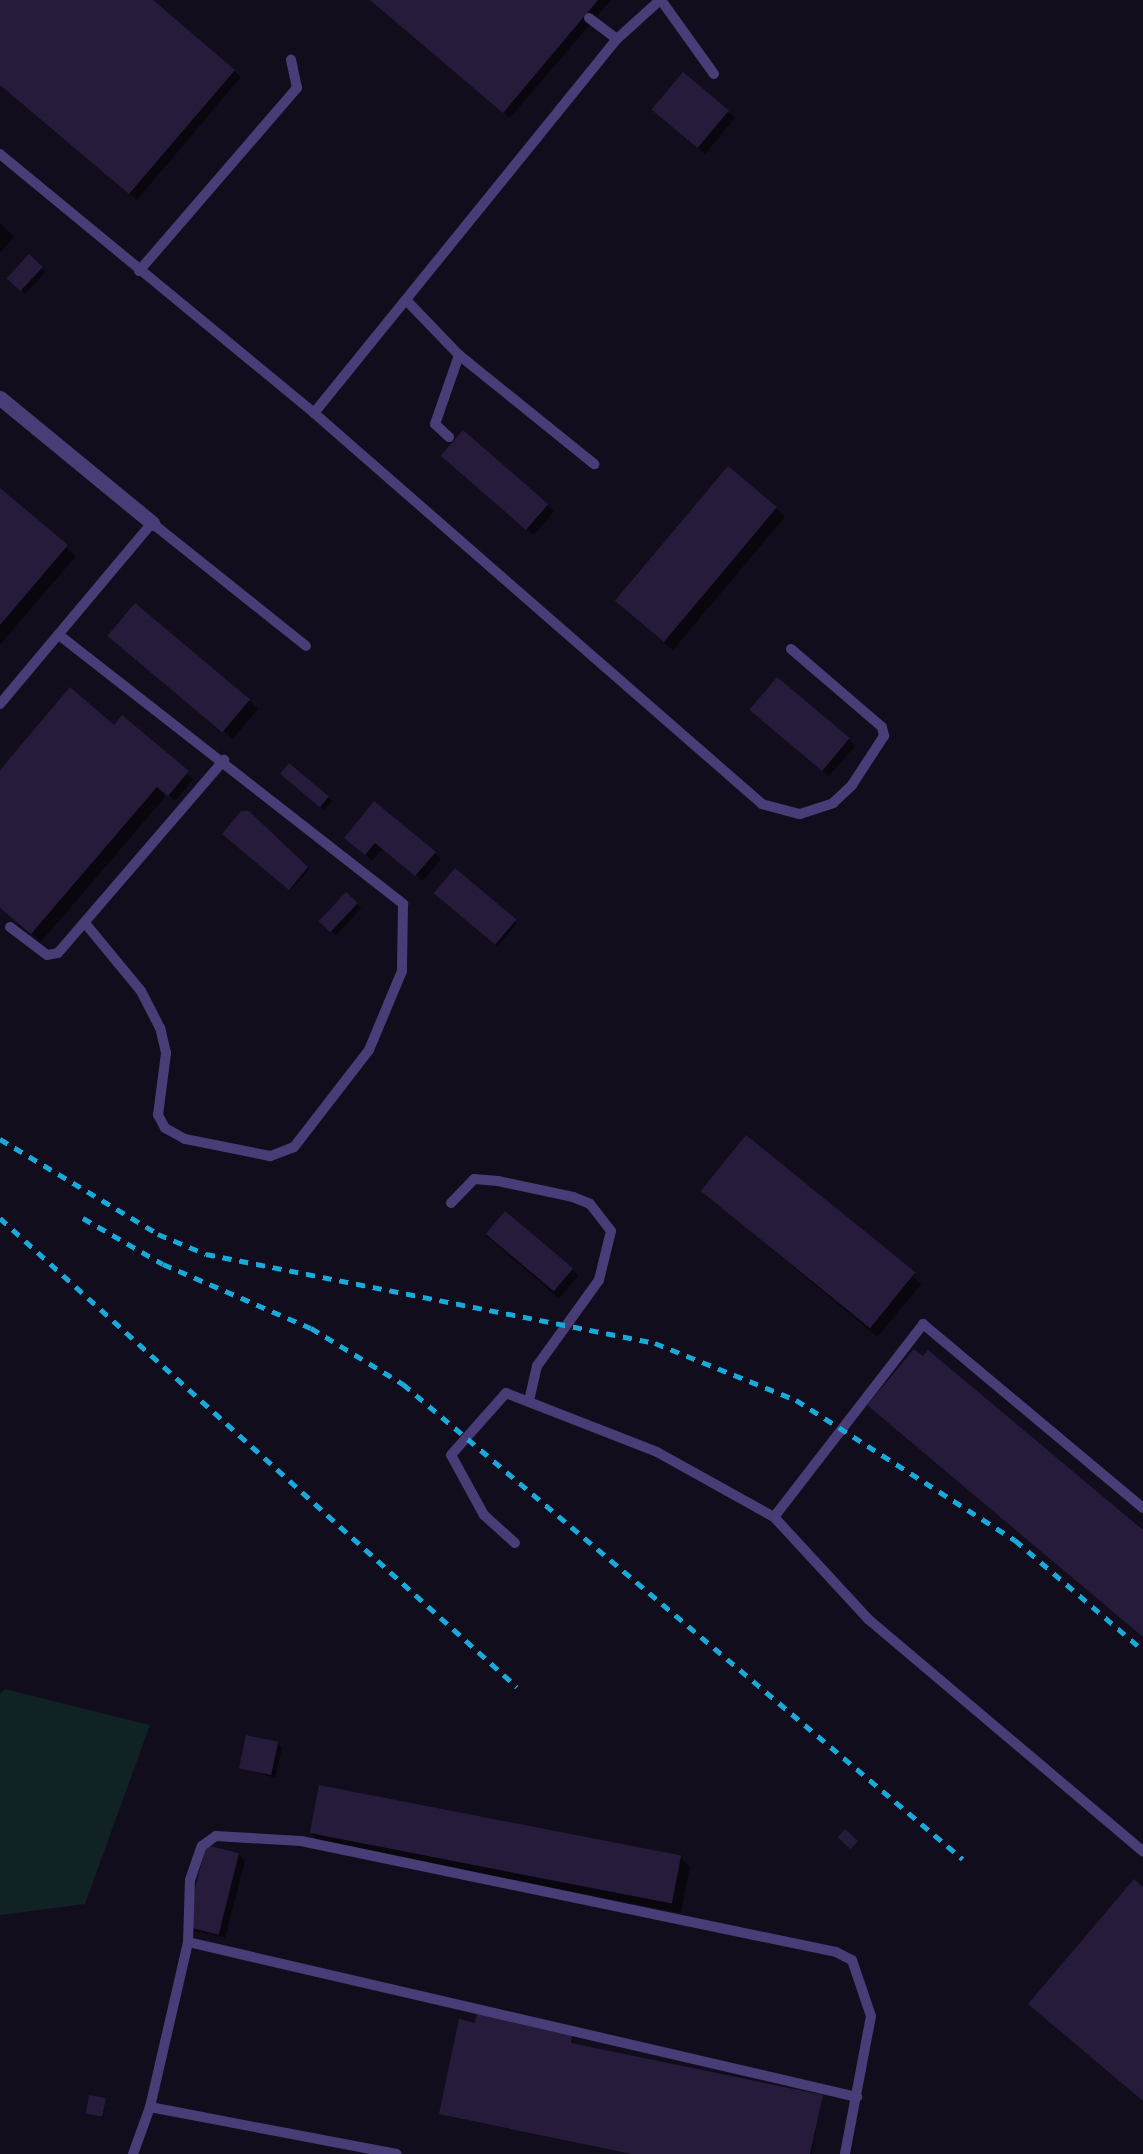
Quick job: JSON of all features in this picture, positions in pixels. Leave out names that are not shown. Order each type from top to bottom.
[{"type":"street","points":[[0,398],[152,523]]},
{"type":"lane","points":[[314,413],[617,39],[660,0],[714,74]]},
{"type":"lane","points":[[589,18],[617,39]]},
{"type":"lane","points":[[138,271],[297,88],[291,60]]},
{"type":"lane","points":[[0,154],[138,271],[314,413],[762,804],[800,814],[839,797],[884,736],[882,727],[791,649]]},
{"type":"lane","points":[[406,301],[459,355],[594,464]]},
{"type":"lane","points":[[450,437],[435,424],[459,355]]},
{"type":"lane","points":[[0,704],[152,523],[306,646]]},
{"type":"lane","points":[[59,635],[224,760],[403,904],[402,971],[369,1050],[294,1147],[270,1156],[185,1139],[165,1128],[158,1115],[166,1053],[160,1028],[141,991],[85,923]]},
{"type":"lane","points":[[10,927],[47,955],[58,953],[224,760]]},
{"type":"lane","points":[[451,1203],[474,1179],[498,1181],[573,1197],[590,1204],[611,1231],[599,1280],[537,1366],[529,1401]]},
{"type":"lane","points":[[774,1517],[923,1324],[1143,1508]]},
{"type":"lane","points":[[515,1543],[484,1515],[451,1455],[506,1393],[657,1452],[774,1517],[868,1619],[1143,1851]]},
{"type":"lane","points":[[133,2154],[150,2107],[188,1942],[190,1880],[202,1846],[216,1836],[240,1836],[301,1841],[836,1952],[852,1960],[871,2016],[845,2154]]},
{"type":"lane","points":[[188,1942],[857,2097]]},
{"type":"lane","points":[[150,2107],[397,2154]]},
{"type":"shaded area","points":[[5,1689],[150,1725],[85,1904],[0,1915],[0,1694]]},
{"type":"building","points":[[0,0],[153,0],[235,70],[129,194],[0,85]]},
{"type":"building","points":[[370,0],[598,0],[503,113]]},
{"type":"building","points":[[683,72],[729,111],[697,148],[652,110]]},
{"type":"building","points":[[29,254],[43,267],[20,291],[6,278]]},
{"type":"building","points":[[463,430],[548,504],[526,530],[441,456]]},
{"type":"building","points":[[728,466],[777,507],[664,642],[615,601]]},
{"type":"building","points":[[0,488],[68,545],[0,625]]},
{"type":"building","points":[[135,603],[250,699],[222,732],[107,636]]},
{"type":"building","points":[[777,677],[850,738],[822,771],[749,710]]},
{"type":"building","points":[[70,687],[114,725],[122,715],[189,771],[168,796],[157,787],[31,934],[0,908],[0,770]]},
{"type":"building","points":[[289,763],[329,796],[320,807],[280,774]]},
{"type":"building","points":[[374,801],[436,852],[415,876],[375,843],[365,855],[344,838]]},
{"type":"building","points":[[241,811],[249,811],[308,867],[289,890],[222,834]]},
{"type":"building","points":[[455,868],[516,919],[495,945],[434,893]]},
{"type":"building","points":[[346,892],[358,903],[330,932],[319,921]]},
{"type":"building","points":[[746,1135],[915,1272],[870,1328],[701,1191]]},
{"type":"building","points":[[505,1211],[573,1268],[554,1291],[486,1234]]},
{"type":"building","points":[[914,1349],[923,1356],[928,1350],[1143,1530],[1143,1637],[867,1405]]},
{"type":"building","points":[[246,1735],[278,1742],[271,1775],[239,1768]]},
{"type":"building","points":[[319,1785],[681,1855],[672,1904],[310,1833]]},
{"type":"building","points":[[845,1829],[858,1841],[851,1849],[837,1837]]},
{"type":"building","points":[[206,1845],[239,1853],[219,1935],[186,1927]]},
{"type":"building","points":[[1134,1879],[1143,1887],[1143,2101],[1028,2004]]},
{"type":"building","points":[[478,2007],[574,2027],[571,2043],[823,2095],[810,2154],[631,2154],[439,2114],[459,2019],[475,2023]]},
{"type":"building","points":[[89,2095],[106,2098],[102,2117],[86,2114]]},
{"type":"railway","points":[[0,1139],[158,1234],[206,1254],[655,1343],[796,1400],[1015,1540],[1143,1650]]},
{"type":"railway","points":[[0,1218],[517,1687]]},
{"type":"railway","points":[[83,1218],[163,1264],[311,1328],[403,1384],[963,1859]]}]
